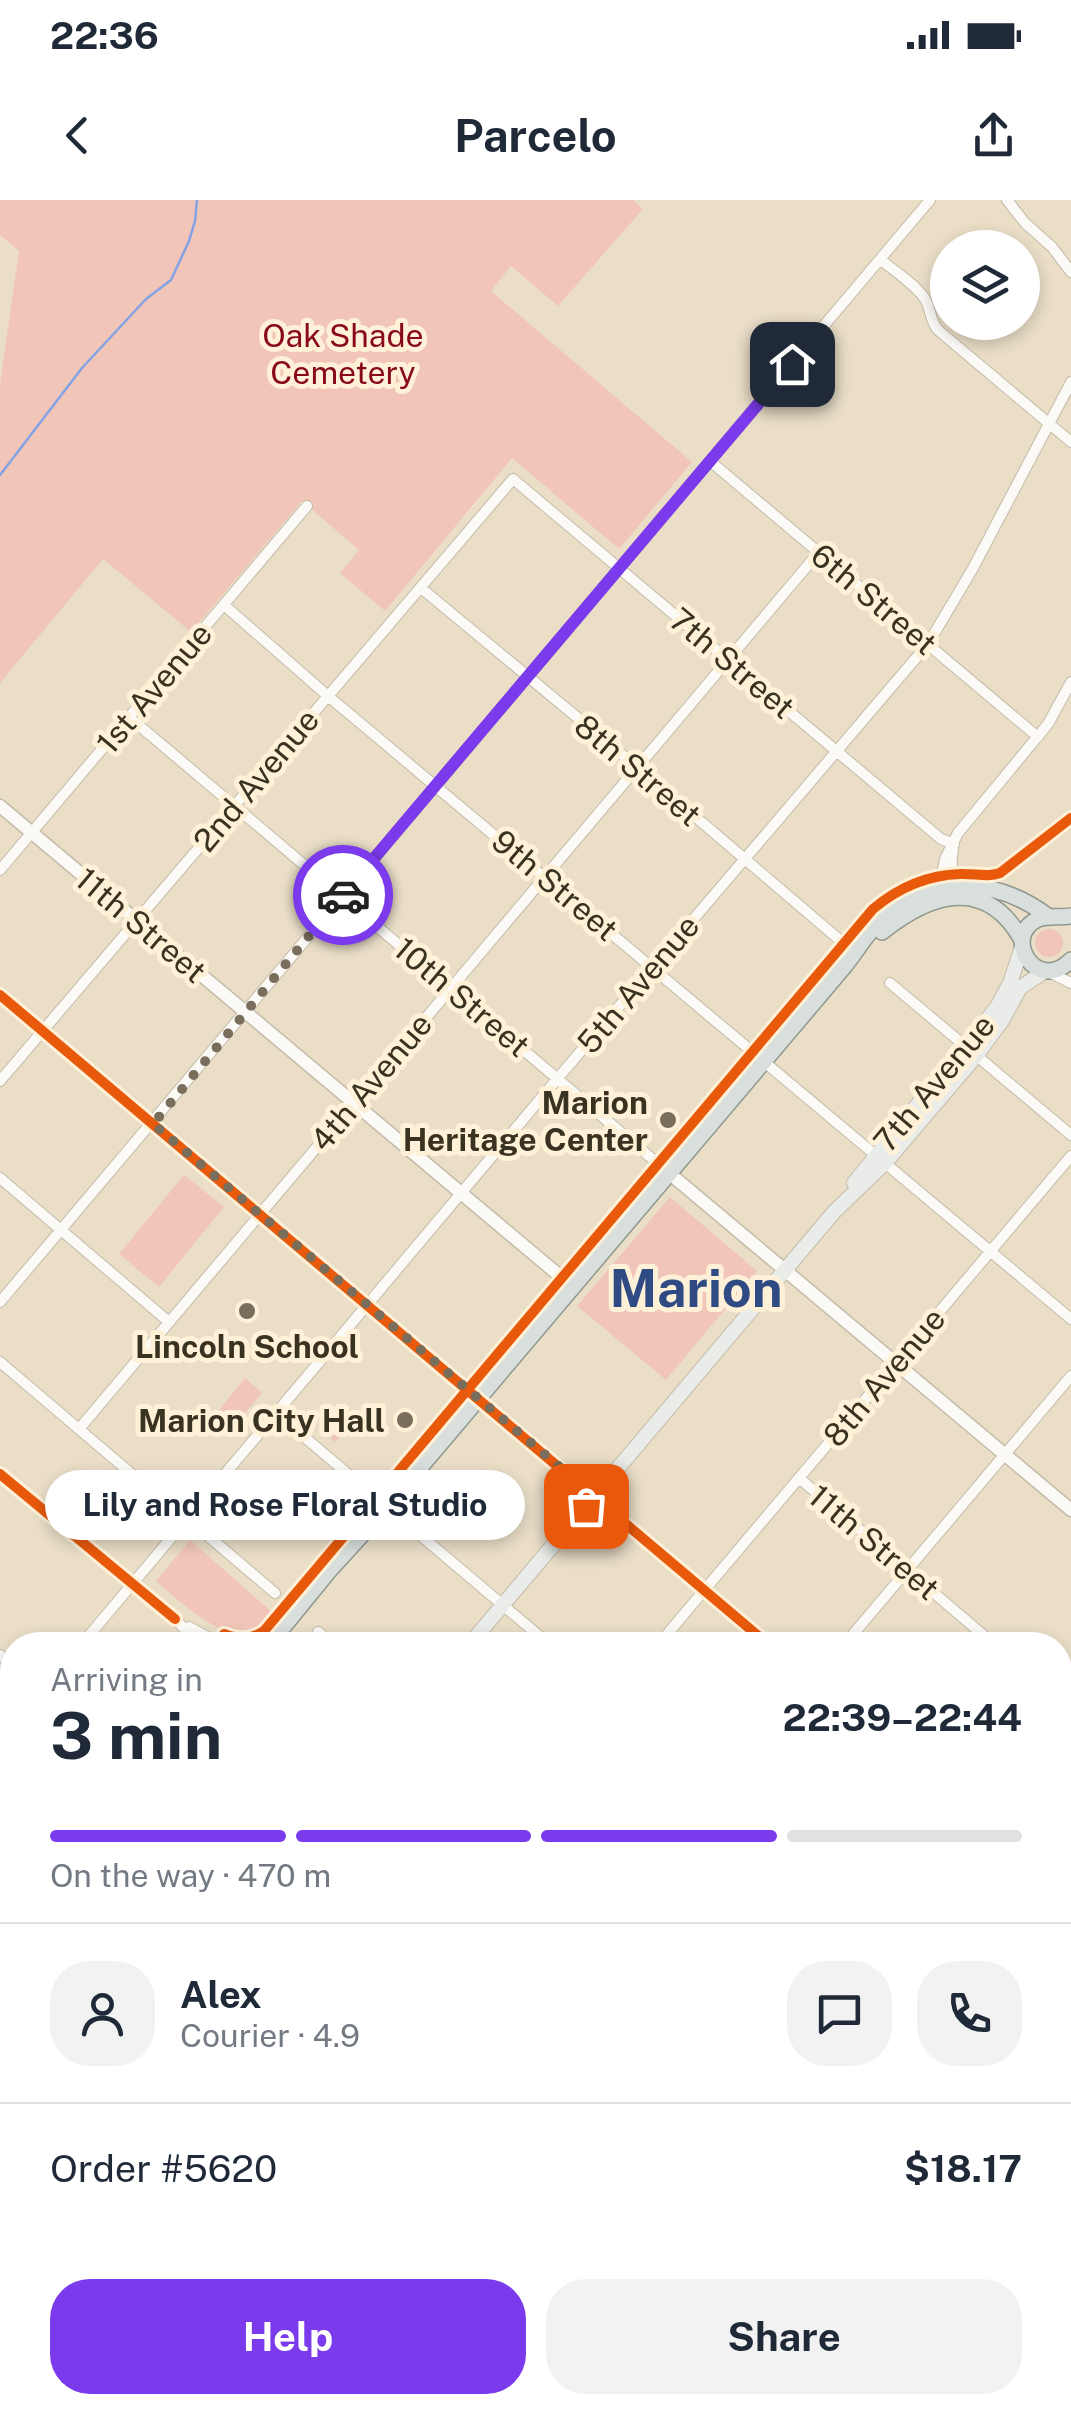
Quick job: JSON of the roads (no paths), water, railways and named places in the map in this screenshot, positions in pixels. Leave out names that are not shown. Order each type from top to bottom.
[{"type":"main road","points":[[277,1632],[881,919],[934,889],[965,884],[999,890],[1026,901],[1071,928]]},
{"type":"main road","points":[[856,953],[916,908],[972,896],[990,904],[1010,921],[1031,964],[1047,971],[1063,968],[1071,960]]},
{"type":"main road","points":[[1022,943],[1035,921],[1071,912]]},
{"type":"main road","name":"7th Avenue","points":[[971,1051],[1004,996],[1022,943]]},
{"type":"main road","name":"7th Avenue","points":[[481,1632],[784,1270],[971,1051],[1003,1019],[1020,988],[1047,971]]},
{"type":"main road","points":[[290,1632],[354,1545]]},
{"type":"street","points":[[0,1302],[930,200]]},
{"type":"street","points":[[1007,200],[1025,223],[1052,246],[1071,272]]},
{"type":"street","points":[[880,260],[923,296],[938,330],[1071,442]]},
{"type":"street","name":"5th Avenue","points":[[91,1632],[928,644],[972,570],[1071,382]]},
{"type":"street","name":"6th Street","points":[[710,461],[1038,737]]},
{"type":"street","name":"7th Street","points":[[512,479],[940,839],[954,844]]},
{"type":"street","name":"2nd Avenue","points":[[0,1081],[512,479]]},
{"type":"street","name":"1st Avenue","points":[[0,870],[307,506]]},
{"type":"street","name":"4th Avenue","points":[[79,1429],[818,552]]},
{"type":"street","name":"8th Street","points":[[421,588],[856,953]]},
{"type":"street","name":"9th Street","points":[[224,605],[1071,1319]]},
{"type":"street","points":[[934,889],[944,859],[969,818],[1048,724],[1071,682]]},
{"type":"street","name":"10th Street","points":[[129,716],[1071,1510]]},
{"type":"street","name":"11th Street","points":[[0,806],[573,1287]]},
{"type":"street","points":[[954,844],[953,875],[965,884]]},
{"type":"street","points":[[1047,971],[1071,983]]},
{"type":"street","points":[[890,982],[1071,1136]]},
{"type":"street","points":[[0,995],[754,1632]]},
{"type":"street","name":"8th Avenue","points":[[669,1632],[1071,1156]]},
{"type":"street","points":[[0,1178],[169,1322]]},
{"type":"street","points":[[0,1362],[276,1594]]},
{"type":"street","points":[[855,1632],[1071,1376]]},
{"type":"street","points":[[276,1413],[534,1632]]},
{"type":"street","points":[[0,1474],[188,1632]]},
{"type":"street","name":"11th Street","points":[[799,1478],[980,1632]]},
{"type":"street","points":[[175,1619],[198,1632]]},
{"type":"waterway","points":[[0,475],[82,368],[146,299],[171,280],[189,241],[197,200]]},
{"type":"place","name":"Marion Heritage Center","points":[[668,1120]]},
{"type":"place","name":"Lincoln School","points":[[247,1311]]},
{"type":"place","name":"Marion City Hall","points":[[405,1420]]},
{"type":"place","name":"Lily and Rose Floral Studio","points":[[586,1506]]},
{"type":"district","name":"Marion","points":[[696,1288]]},
{"type":"park label","name":"Oak Shade Cemetery","points":[[343,354]]}]
